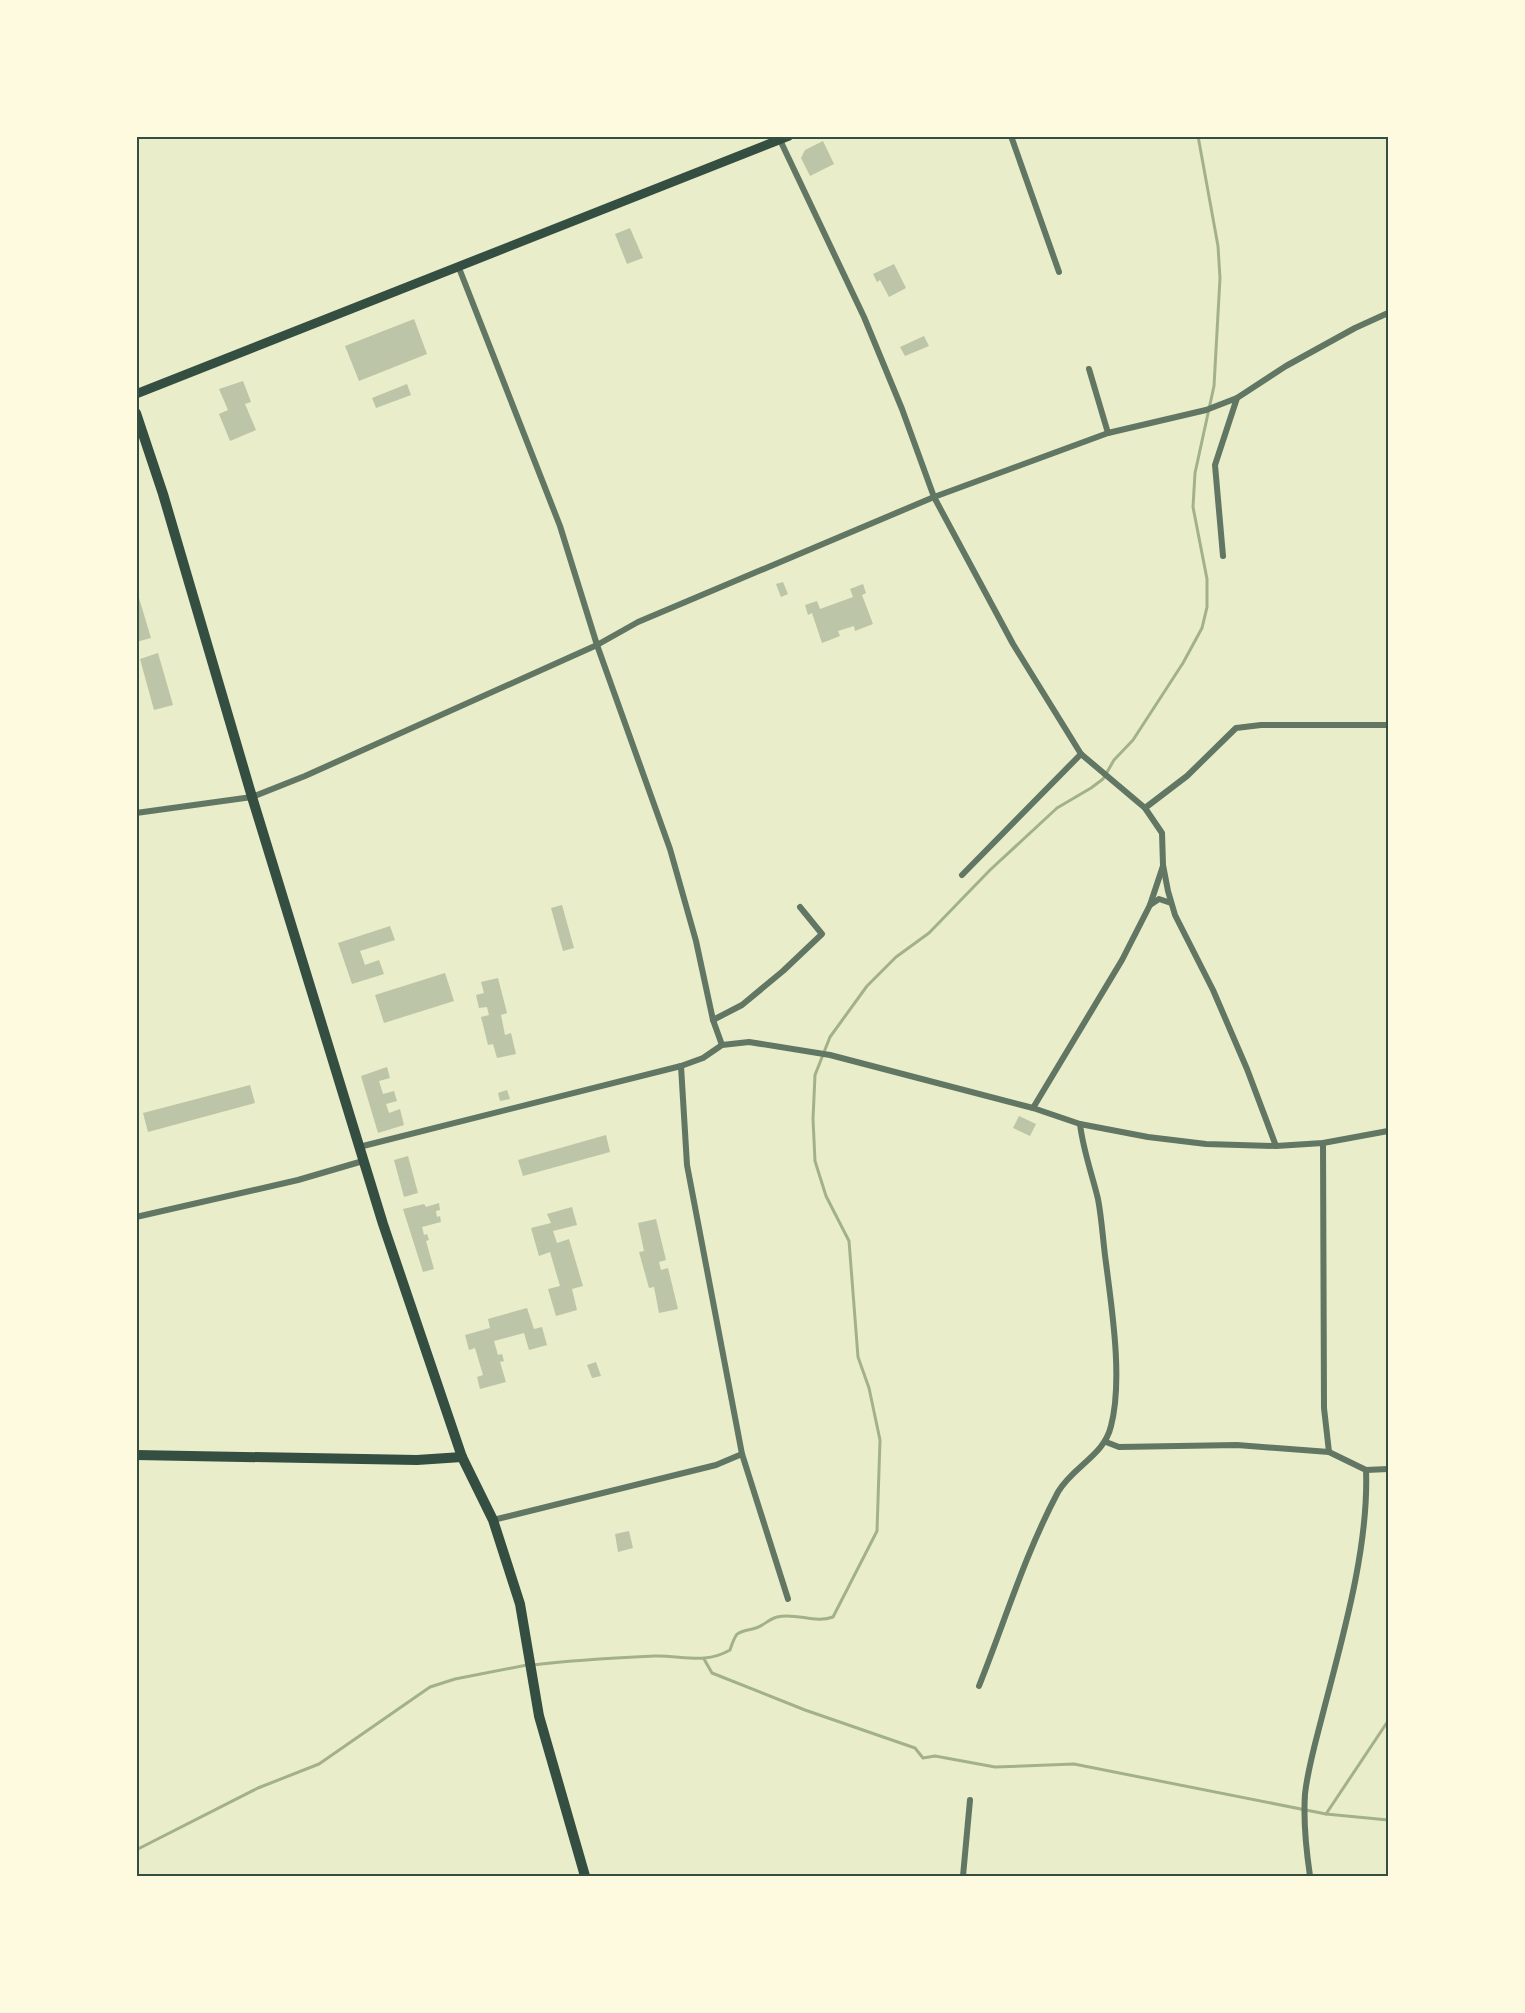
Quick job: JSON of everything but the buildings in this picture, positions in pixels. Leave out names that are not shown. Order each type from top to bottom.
[{"type":"main road","points":[[136,394],[784,138]]},
{"type":"main road","points":[[136,413],[167,505],[252,797],[363,1161],[462,1457],[493,1520],[520,1604],[539,1716],[585,1876]]},
{"type":"main road","points":[[136,1455],[417,1460],[462,1457]]},
{"type":"street","points":[[1011,136],[1059,272]]},
{"type":"street","points":[[784,138],[864,317],[902,409],[934,497],[1013,644],[1081,754],[1145,808],[1162,833],[1163,865],[1171,903],[1213,990],[1247,1069],[1276,1146]]},
{"type":"street","points":[[459,268],[556,516],[597,645],[670,849],[696,941],[713,1020],[722,1045]]},
{"type":"street","points":[[136,813],[252,797],[597,645],[638,622],[934,497],[1108,433],[1206,410],[1237,398],[1286,366],[1355,328],[1389,313]]},
{"type":"street","points":[[1089,369],[1108,433]]},
{"type":"street","points":[[1223,556],[1215,465],[1237,398]]},
{"type":"street","points":[[1145,808],[1187,776],[1236,728],[1261,725],[1389,725]]},
{"type":"street","points":[[962,875],[1081,754]]},
{"type":"street","points":[[1033,1108],[1122,960],[1150,905],[1163,865]]},
{"type":"street","points":[[1150,905],[1159,899],[1171,903]]},
{"type":"street","points":[[713,1020],[742,1005],[822,934],[801,907]]},
{"type":"street","points":[[359,1147],[681,1066],[703,1058],[722,1045],[749,1042],[818,1053],[1033,1108],[1080,1124],[1148,1137],[1206,1144],[1276,1146],[1323,1143],[1389,1131]]},
{"type":"street","points":[[681,1066],[687,1165],[742,1454],[788,1599]]},
{"type":"street","points":[[979,1686],[1036,1534],[1065,1481],[1094,1456],[1106,1442],[1112,1422],[1116,1396],[1113,1321],[1098,1201],[1080,1124]]},
{"type":"street","points":[[1323,1143],[1324,1408],[1329,1452]]},
{"type":"street","points":[[136,1217],[298,1180],[363,1161]]},
{"type":"street","points":[[1106,1442],[1119,1447],[1238,1445],[1329,1452],[1366,1470],[1389,1469]]},
{"type":"street","points":[[493,1520],[716,1465],[742,1454]]},
{"type":"street","points":[[1310,1876],[1304,1837],[1305,1793],[1340,1647],[1357,1564],[1365,1508],[1366,1470]]},
{"type":"street","points":[[963,1876],[970,1800]]},
{"type":"waterway","points":[[533,1665],[654,1656],[711,1657],[730,1650],[738,1633],[759,1627],[777,1617],[819,1619],[833,1617],[877,1531],[880,1440],[869,1388],[858,1357],[849,1241],[826,1196],[815,1161],[813,1119],[815,1075],[830,1037],[867,986],[896,957],[929,933],[990,870],[1057,808],[1103,779],[1114,760],[1133,740],[1183,663],[1202,628],[1207,607],[1207,579],[1193,507],[1195,473],[1214,386],[1220,278],[1218,246],[1198,136]]},
{"type":"waterway","points":[[704,1659],[712,1673],[805,1710],[915,1748],[923,1758],[935,1756],[995,1767],[1074,1764],[1326,1814],[1388,1820]]},
{"type":"waterway","points":[[136,1850],[258,1788],[319,1764],[430,1687],[455,1679],[527,1665]]},
{"type":"waterway","points":[[1326,1814],[1388,1721]]}]
